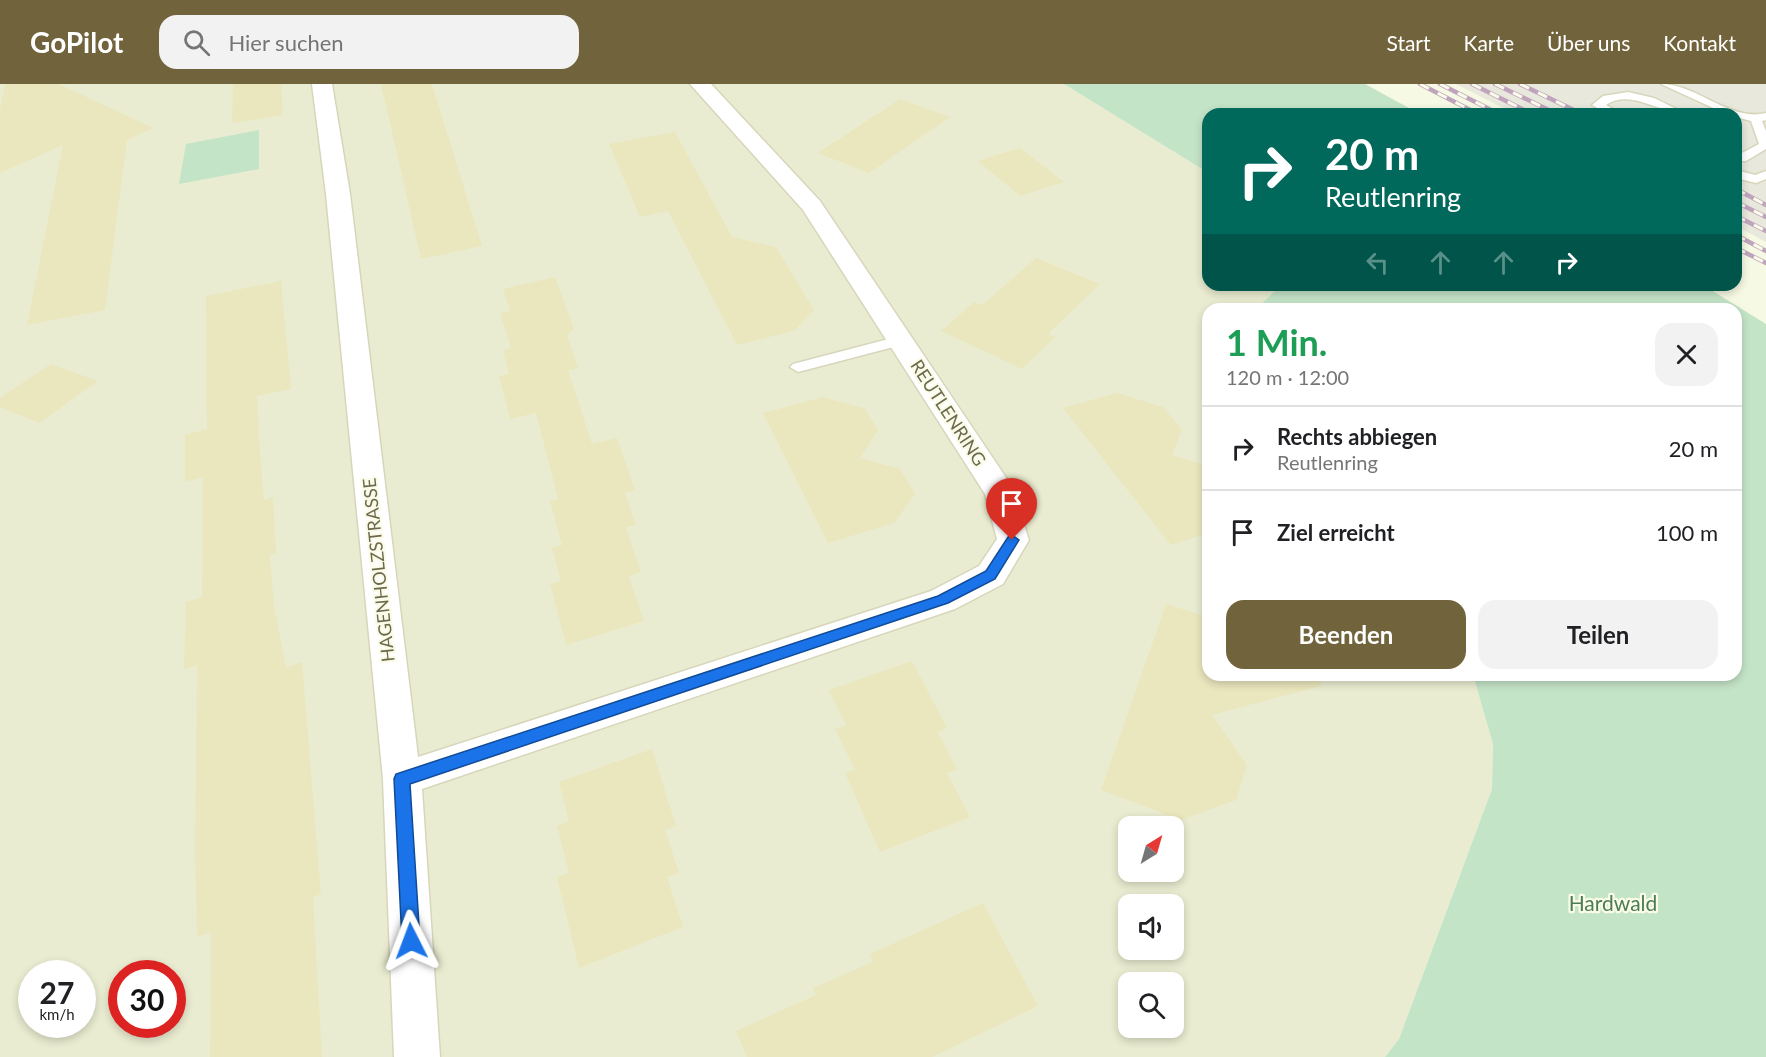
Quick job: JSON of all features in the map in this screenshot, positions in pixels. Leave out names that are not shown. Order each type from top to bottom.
[{"type":"street","name":"HAGENHOLZSTRASSE","points":[[322,84],[339,205],[402,779],[417,1057]]},
{"type":"street","name":"REUTLENRING","points":[[402,779],[943,600],[991,575],[1012,540],[1000,493],[812,206],[700,84]]},
{"type":"lane","points":[[1667,84],[1721,108]]},
{"type":"lane","points":[[1604,108],[1598,105],[1626,93],[1638,94],[1668,108]]},
{"type":"lane","points":[[1742,114],[1761,117],[1766,145],[1742,158]]},
{"type":"lane","points":[[1742,176],[1756,179],[1766,175]]},
{"type":"lane","points":[[798,367],[900,341]]},
{"type":"shaded area","points":[[0,84],[1064,84],[1202,169],[1202,291],[1275,291],[1262,303],[1202,303],[1202,681],[1475,681],[1493,744],[1492,789],[1399,1039],[1385,1057],[0,1057]]},
{"type":"shaded area","points":[[1456,84],[1766,84],[1766,242],[1742,229],[1742,108],[1503,108]]},
{"type":"green space","points":[[1064,84],[1365,84],[1409,108],[1202,108],[1202,169]]},
{"type":"green space","points":[[259,130],[259,169],[179,184],[186,144]]},
{"type":"green space","name":"Hardwald","points":[[1275,291],[1713,291],[1732,303],[1262,303]]},
{"type":"green space","name":"Hardwald","points":[[1742,309],[1766,324],[1766,1057],[1385,1057],[1399,1039],[1492,789],[1493,744],[1475,681],[1742,681]]},
{"type":"building","points":[[5,84],[59,84],[153,128],[127,140],[105,310],[27,325],[63,145],[0,173],[0,110]]},
{"type":"building","points":[[233,84],[281,84],[283,115],[232,123]]},
{"type":"building","points":[[381,84],[432,84],[482,246],[421,259]]},
{"type":"building","points":[[900,99],[950,117],[869,173],[818,153]]},
{"type":"building","points":[[675,132],[732,237],[776,247],[814,310],[794,331],[737,345],[668,211],[640,217],[609,144]]},
{"type":"building","points":[[1020,148],[1064,182],[1020,196],[978,161]]},
{"type":"building","points":[[1036,258],[1100,284],[1048,334],[1055,337],[1022,369],[941,331],[974,302],[982,305]]},
{"type":"building","points":[[555,277],[574,329],[567,335],[578,368],[568,370],[592,444],[617,438],[635,490],[625,493],[636,525],[626,527],[641,572],[629,576],[644,621],[566,645],[550,584],[561,581],[552,548],[562,545],[550,501],[558,499],[536,413],[510,419],[499,376],[509,374],[503,350],[511,348],[500,313],[510,311],[503,289]]},
{"type":"building","points":[[281,281],[291,389],[257,396],[259,439],[264,500],[273,497],[276,553],[270,555],[274,606],[286,667],[302,662],[321,894],[313,897],[322,1057],[210,1057],[211,932],[197,937],[195,852],[197,665],[184,669],[186,602],[202,597],[203,477],[185,482],[185,435],[207,429],[206,296]]},
{"type":"building","points":[[51,364],[98,381],[39,423],[0,407],[0,398]]},
{"type":"building","points":[[1117,393],[1163,407],[1182,430],[1172,455],[1202,464],[1202,535],[1171,545],[1063,408]]},
{"type":"building","points":[[823,397],[864,408],[878,430],[860,458],[900,469],[915,494],[894,523],[828,543],[763,413]]},
{"type":"building","points":[[1166,604],[1202,615],[1202,681],[1320,681],[1321,686],[1212,715],[1247,765],[1236,800],[1184,819],[1184,816],[1170,816],[1101,790]]},
{"type":"building","points":[[912,661],[947,728],[938,732],[957,770],[947,773],[970,817],[880,852],[845,773],[855,770],[835,729],[846,725],[829,690]]},
{"type":"building","points":[[652,749],[676,826],[665,830],[679,873],[667,877],[683,927],[579,968],[557,877],[569,873],[557,826],[569,821],[559,782]]},
{"type":"building","points":[[983,903],[1038,1006],[932,1057],[747,1057],[736,1031],[816,995],[813,988],[873,962],[870,954]]},
{"type":"railway","points":[[1420,84],[1466,108]]},
{"type":"railway","points":[[1440,84],[1487,108]]},
{"type":"railway","points":[[1472,84],[1520,108]]},
{"type":"railway","points":[[1495,84],[1545,108]]},
{"type":"railway","points":[[1520,84],[1570,108]]},
{"type":"railway","points":[[1742,192],[1766,205]]},
{"type":"railway","points":[[1742,205],[1766,217]]},
{"type":"railway","points":[[1742,219],[1766,231]]},
{"type":"railway","points":[[1742,238],[1766,251]]},
{"type":"railway","points":[[1742,251],[1766,263]]},
{"type":"route","points":[[411,941],[402,779],[943,600],[991,575],[1012,540]]}]
